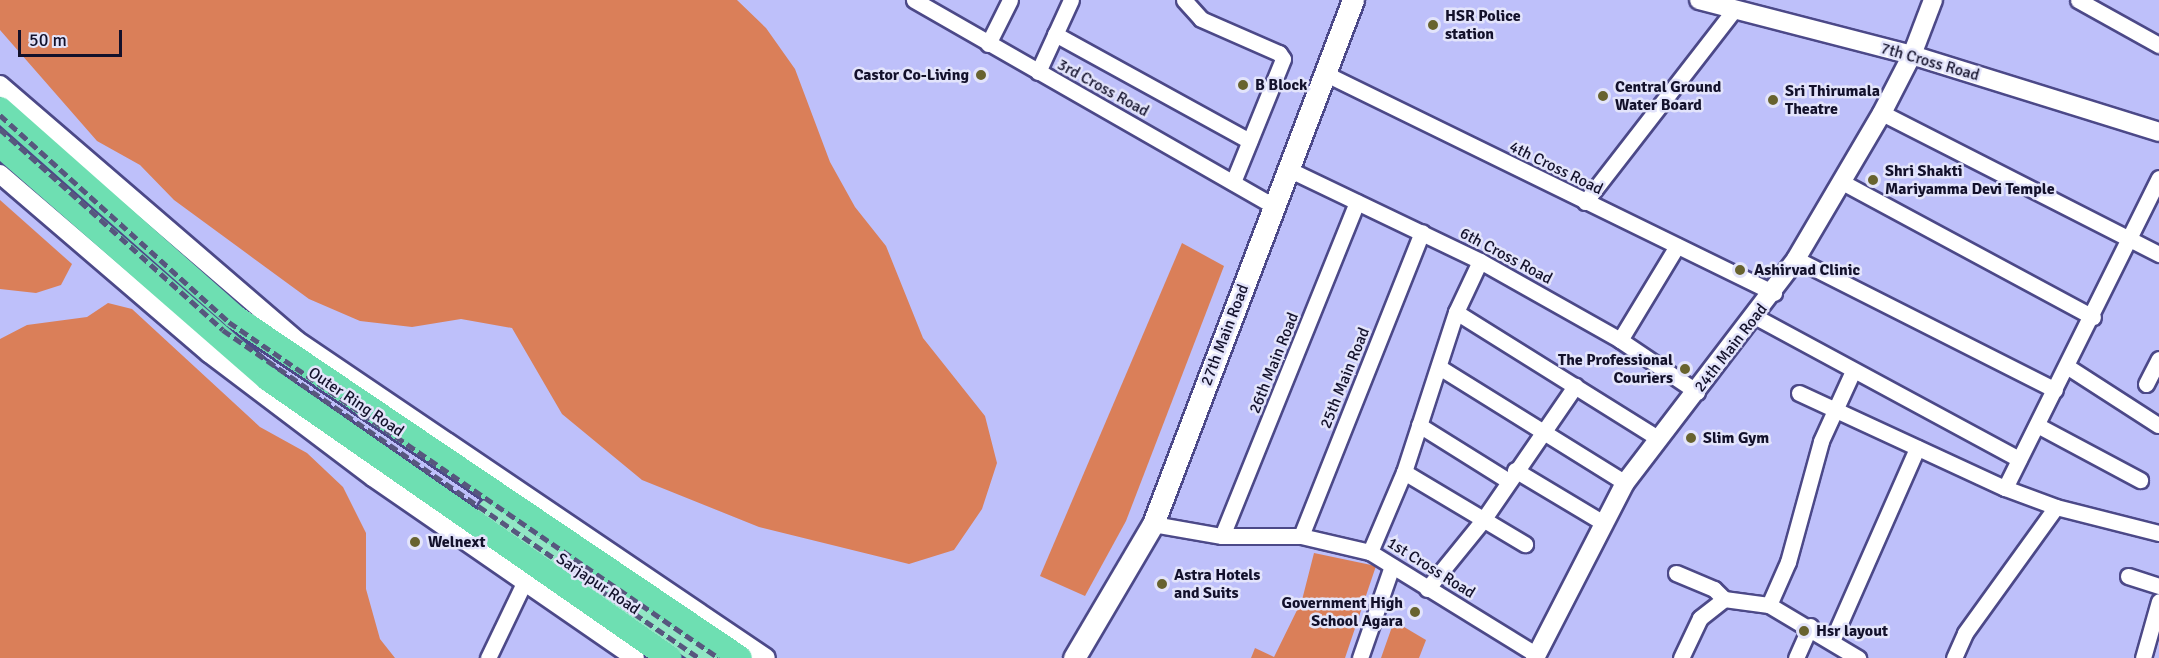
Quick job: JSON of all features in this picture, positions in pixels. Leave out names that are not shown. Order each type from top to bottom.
[{"type":"highway","name":"Outer Ring Road","points":[[0,109],[235,317],[740,658]]},
{"type":"highway","name":"Outer Ring Road","points":[[0,145],[227,347],[670,658]]},
{"type":"highway","points":[[457,507],[489,510]]},
{"type":"main road","name":"27th Main Road","points":[[1074,658],[1153,524],[1353,0]]},
{"type":"main road","name":"Sarjapur Road","points":[[489,510],[706,658]]},
{"type":"street","name":"3rd Cross Road","points":[[914,0],[1274,206]]},
{"type":"street","points":[[988,44],[1010,0]]},
{"type":"street","points":[[1038,72],[1071,0]]},
{"type":"street","points":[[1184,0],[1201,19],[1282,56],[1233,182]]},
{"type":"street","name":"7th Cross Road","points":[[1699,0],[1912,55],[2159,132]]},
{"type":"street","name":"24th Main Road","points":[[1536,657],[1602,522],[1626,483],[1658,438],[1756,317],[1796,259],[1882,113],[1912,55],[1933,0]]},
{"type":"street","points":[[2078,0],[2159,45]]},
{"type":"street","points":[[1585,202],[1734,10]]},
{"type":"street","points":[[1055,34],[1250,141]]},
{"type":"street","name":"4th Cross Road","points":[[1324,73],[1774,293]]},
{"type":"street","points":[[0,85],[296,340],[765,658]]},
{"type":"street","points":[[1882,113],[2159,254]]},
{"type":"street","name":"6th Cross Road","points":[[1288,169],[1480,261],[1620,340],[1697,392]]},
{"type":"street","points":[[0,174],[209,353],[625,655]]},
{"type":"street","points":[[2005,488],[2093,317],[2128,239],[2153,202],[2159,178]]},
{"type":"street","points":[[1842,182],[2093,317]]},
{"type":"street","name":"26th Main Road","points":[[1222,536],[1357,202]]},
{"type":"street","name":"25th Main Road","points":[[1301,536],[1422,232]]},
{"type":"street","points":[[1620,340],[1677,246]]},
{"type":"street","points":[[1796,259],[2055,390]]},
{"type":"street","points":[[1370,552],[1404,472],[1456,312],[1480,261]]},
{"type":"street","points":[[1456,312],[1658,438]]},
{"type":"street","points":[[1756,317],[2019,459]]},
{"type":"street","points":[[2146,384],[2159,359]]},
{"type":"street","points":[[1439,367],[1626,483]]},
{"type":"street","points":[[2068,367],[2158,425]]},
{"type":"street","points":[[1769,605],[1788,562],[1814,463],[1853,371]]},
{"type":"street","points":[[1428,589],[1484,520],[1511,475],[1575,386]]},
{"type":"street","points":[[1799,393],[2005,488],[2056,507],[2159,533]]},
{"type":"street","points":[[1419,425],[1602,522]]},
{"type":"street","points":[[2037,425],[2140,480]]},
{"type":"street","points":[[1832,641],[1917,448]]},
{"type":"street","points":[[1404,472],[1525,544]]},
{"type":"street","points":[[1954,658],[1965,633],[2056,507]]},
{"type":"street","name":"1st Cross Road","points":[[1153,524],[1222,536],[1301,536],[1370,552],[1536,657]]},
{"type":"street","points":[[1360,658],[1392,566]]},
{"type":"street","points":[[1676,573],[1714,589],[1724,599],[1769,605],[1810,626],[1858,658]]},
{"type":"street","points":[[2128,576],[2159,586]]},
{"type":"street","points":[[488,658],[524,583]]},
{"type":"street","points":[[1681,658],[1700,618],[1724,599]]},
{"type":"street","points":[[2143,658],[2157,619],[2159,601]]},
{"type":"street","points":[[1796,658],[1810,626]]},
{"type":"shaded area","points":[[0,0],[737,0],[766,28],[795,69],[830,162],[855,207],[886,246],[923,338],[985,416],[997,463],[982,509],[954,550],[909,564],[759,527],[642,480],[562,414],[512,328],[461,319],[412,327],[360,321],[309,299],[174,200],[140,165],[97,141],[0,30]]},
{"type":"shaded area","points":[[0,200],[72,264],[61,285],[36,293],[0,289]]},
{"type":"shaded area","points":[[1182,243],[1224,266],[1126,521],[1085,596],[1040,576]]},
{"type":"shaded area","points":[[108,303],[132,309],[260,427],[307,453],[343,487],[366,533],[366,589],[380,639],[395,658],[0,658],[0,339],[27,325],[87,317]]},
{"type":"shaded area","points":[[1314,553],[1376,566],[1345,658],[1251,658],[1255,648],[1274,657],[1302,600]]},
{"type":"shaded area","points":[[1394,621],[1426,640],[1419,658],[1381,658]]},
{"type":"railway","points":[[0,115],[229,322],[719,658]]},
{"type":"railway","points":[[0,129],[223,330],[699,658]]},
{"type":"place","name":"HSR Police station","points":[[1433,25]]},
{"type":"place","name":"Castor Co-Living","points":[[981,75]]},
{"type":"place","name":"B Block","points":[[1243,85]]},
{"type":"place","name":"Central Ground Water Board","points":[[1603,96]]},
{"type":"place","name":"Sri Thirumala Theatre","points":[[1773,100]]},
{"type":"place","name":"Shri Shakti Mariyamma Devi Temple","points":[[1873,180]]},
{"type":"place","name":"Ashirvad Clinic","points":[[1740,270]]},
{"type":"place","name":"The Professional Couriers","points":[[1685,369]]},
{"type":"place","name":"Slim Gym","points":[[1691,438]]},
{"type":"place","name":"Welnext","points":[[415,542]]},
{"type":"place","name":"Astra Hotels and Suits","points":[[1162,584]]},
{"type":"place","name":"Government High School Agara","points":[[1415,612]]},
{"type":"place","name":"Hsr layout","points":[[1804,631]]}]
